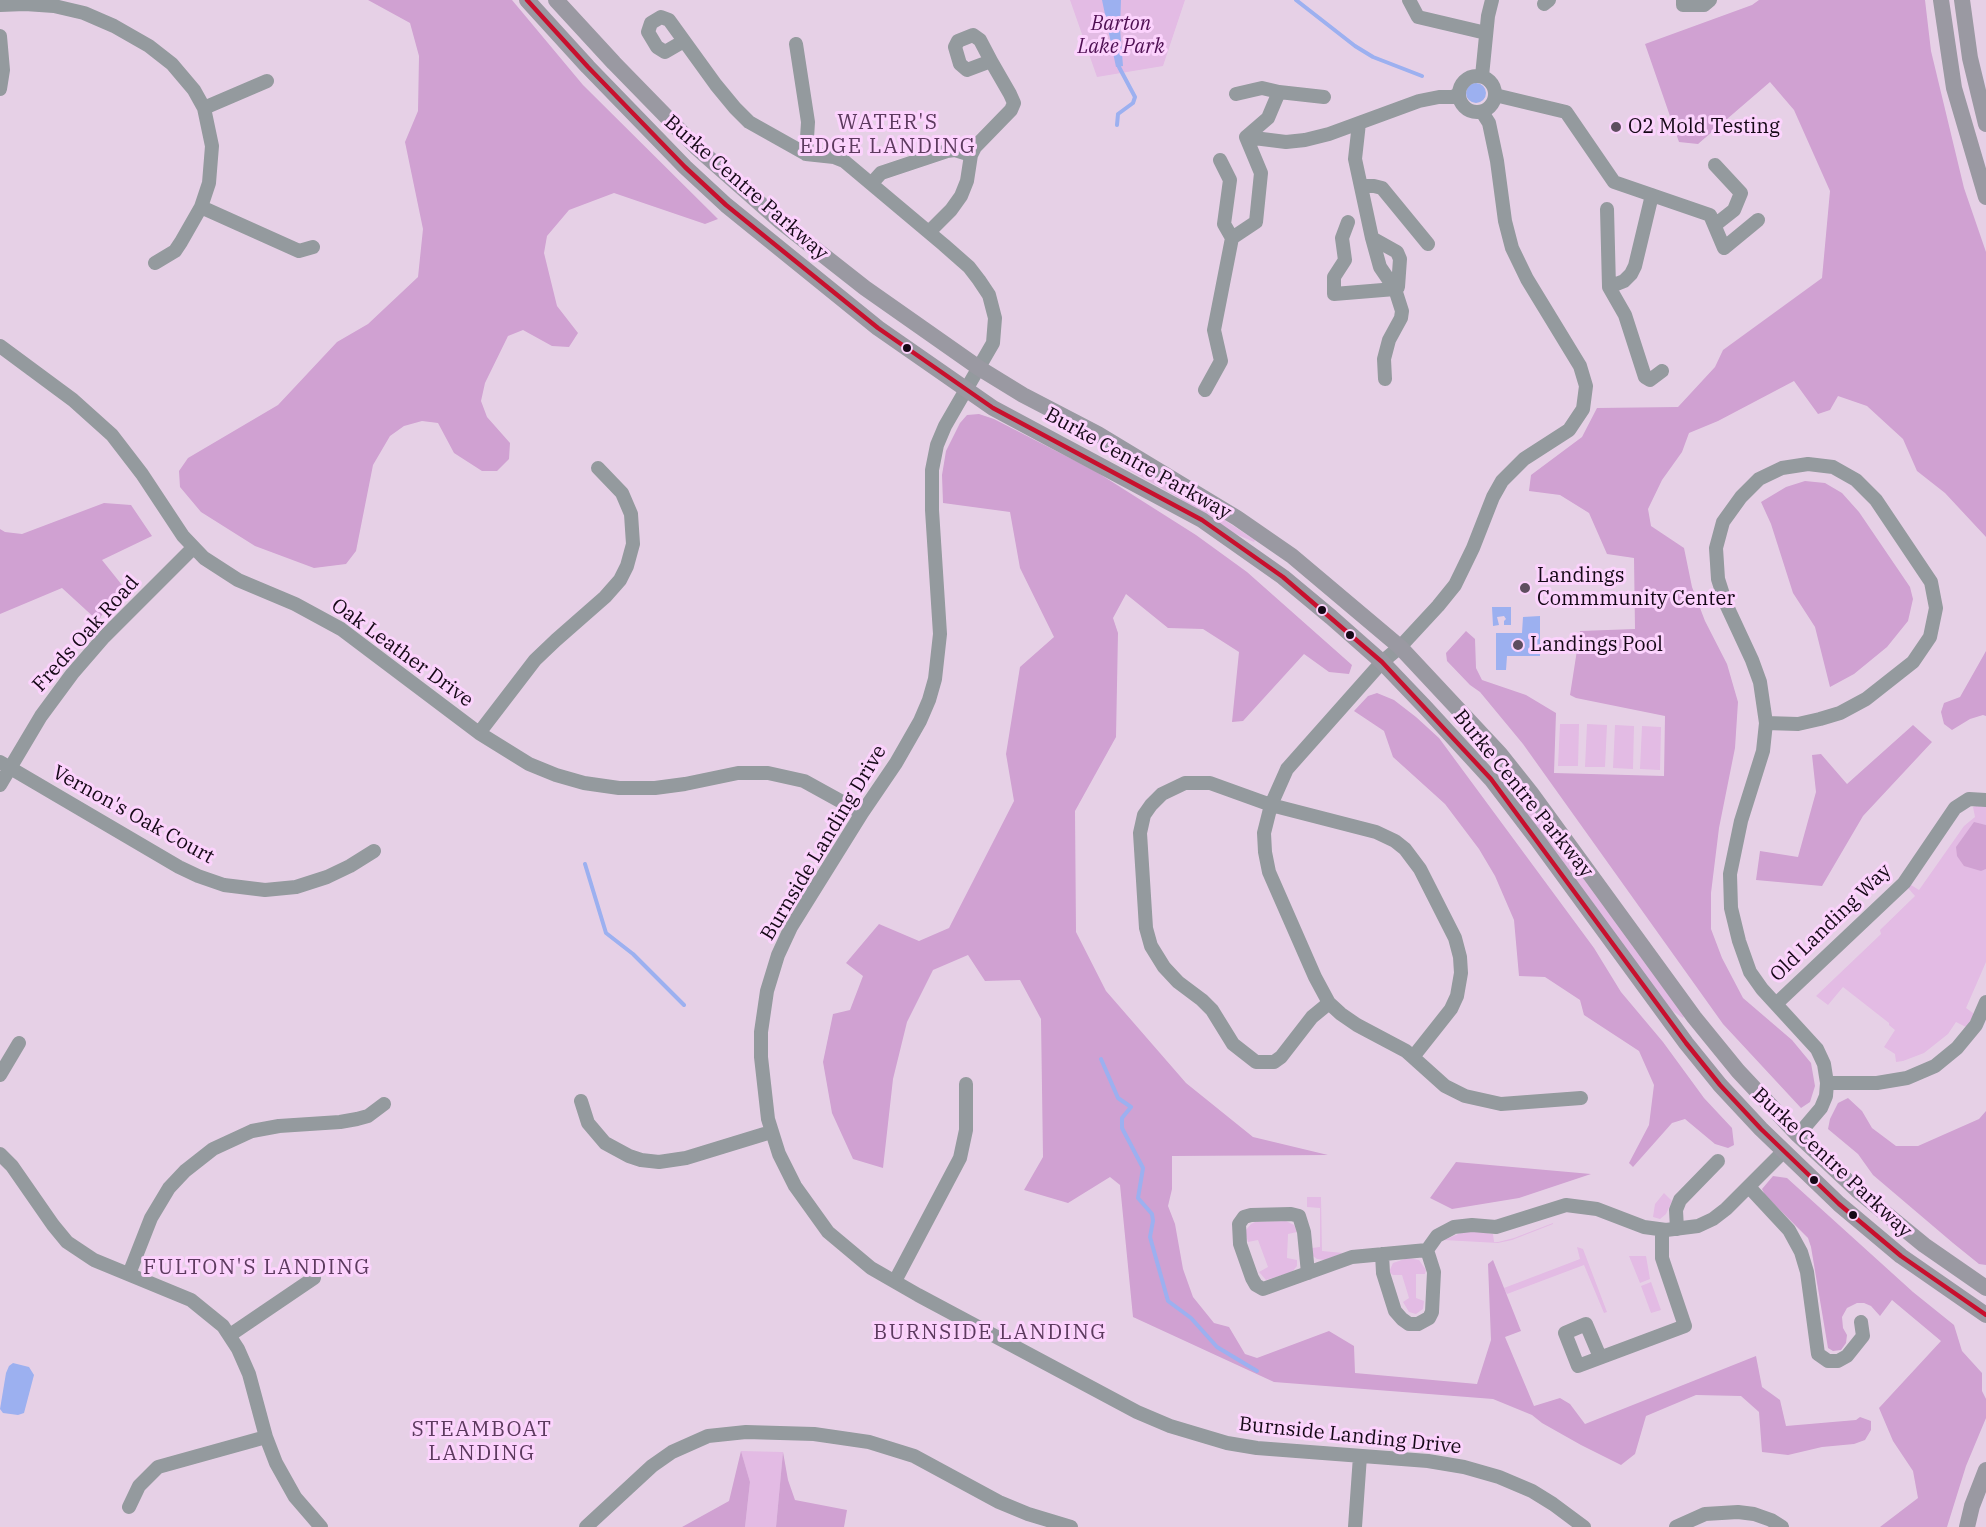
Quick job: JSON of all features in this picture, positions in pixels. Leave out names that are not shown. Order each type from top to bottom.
[{"type":"main road","name":"Burke Centre Parkway","points":[[527,0],[651,134],[726,205],[878,328],[993,408],[1202,520],[1302,592],[1382,662],[1491,779],[1686,1043],[1720,1085],[1783,1152],[1839,1204],[1901,1256],[1986,1315]]},
{"type":"main road","name":"Burke Centre Parkway","points":[[556,0],[696,147],[781,222],[865,288],[979,368],[1023,395],[1098,434],[1237,518],[1292,556],[1400,646],[1500,754],[1694,1017],[1738,1071],[1798,1135],[1890,1218],[1986,1288]]},
{"type":"main road","points":[[1941,0],[1942,23],[1959,109],[1986,197]]},
{"type":"main road","points":[[1962,0],[1970,58],[1983,102],[1986,124]]},
{"type":"main road","points":[[1783,1152],[1798,1135]]},
{"type":"main road","points":[[1967,1527],[1972,1506],[1986,1470]]},
{"type":"street","points":[[1409,0],[1418,16],[1486,33]]},
{"type":"street","points":[[1482,76],[1492,0]]},
{"type":"street","points":[[1683,0],[1683,5],[1704,5],[1710,0]]},
{"type":"street","points":[[0,5],[54,6],[84,13],[114,26],[148,46],[172,64],[194,90],[204,108],[212,146],[208,183],[201,207],[176,251],[155,263]]},
{"type":"street","points":[[0,36],[3,70],[0,88]]},
{"type":"street","points":[[684,40],[728,100],[749,122],[806,154],[808,122],[796,45]]},
{"type":"street","points":[[929,232],[951,210],[961,196],[975,147],[1011,110],[1014,103],[991,60]]},
{"type":"street","points":[[1246,137],[1286,142],[1329,134],[1419,101],[1453,97],[1458,94],[1464,80],[1473,76],[1482,76],[1492,84],[1495,95],[1491,105],[1482,112],[1466,109],[1458,94]]},
{"type":"street","points":[[204,108],[267,81]]},
{"type":"street","points":[[1236,94],[1262,88],[1324,97]]},
{"type":"street","points":[[1246,137],[1268,118],[1279,92]]},
{"type":"street","points":[[1495,95],[1566,112],[1614,182],[1710,215],[1724,248],[1758,220]]},
{"type":"street","points":[[1959,109],[1983,102]]},
{"type":"street","points":[[1482,112],[1489,123],[1497,161],[1505,222],[1512,248],[1527,279],[1580,366],[1586,386],[1586,399],[1580,417],[1569,430],[1524,459],[1502,481],[1455,585],[1438,606],[1382,662],[1287,769],[1270,805],[1264,833],[1265,852],[1269,872],[1315,977],[1329,1002],[1357,1025],[1400,1047],[1445,1086],[1474,1099],[1501,1104],[1581,1098]]},
{"type":"street","points":[[1359,123],[1355,159],[1372,238],[1380,267],[1395,289],[1402,311],[1401,318],[1389,340],[1384,359],[1385,379]]},
{"type":"street","points":[[1232,238],[1256,222],[1261,173],[1246,137]]},
{"type":"street","points":[[872,183],[881,173],[947,151],[955,150],[971,155]]},
{"type":"street","name":"Burnside Landing Drive","points":[[806,154],[834,157],[844,161],[929,232],[969,267],[989,295],[995,318],[993,343],[941,435],[932,470],[932,510],[940,634],[935,679],[920,721],[896,763],[791,927],[778,955],[767,991],[761,1032],[762,1082],[771,1132],[795,1186],[828,1232],[862,1261],[1137,1412],[1170,1426],[1218,1441],[1257,1448],[1428,1461],[1479,1470],[1514,1482],[1541,1496],[1584,1527]]},
{"type":"street","points":[[1205,390],[1221,361],[1214,330],[1232,238],[1224,224],[1230,180],[1220,160]]},
{"type":"street","points":[[1714,225],[1734,210],[1741,193],[1715,165]]},
{"type":"street","points":[[1361,186],[1382,188],[1428,244]]},
{"type":"street","points":[[1609,287],[1624,281],[1635,266],[1652,195]]},
{"type":"street","points":[[201,207],[299,251],[313,247]]},
{"type":"street","points":[[1607,209],[1609,287],[1625,315],[1645,377],[1650,380],[1662,371]]},
{"type":"street","points":[[1348,222],[1342,238],[1345,260],[1334,277],[1334,294],[1398,287],[1400,259],[1397,252],[1372,238]]},
{"type":"street","name":"Oak Leather Drive","points":[[0,346],[73,400],[112,435],[142,474],[171,520],[204,558],[238,580],[295,604],[341,629],[478,733],[529,764],[584,783],[619,788],[655,788],[738,773],[768,773],[804,781],[862,813]]},
{"type":"street","points":[[1766,723],[1798,724],[1840,713],[1866,699],[1913,662],[1930,637],[1936,608],[1931,582],[1876,500],[1856,480],[1833,467],[1808,464],[1782,468],[1759,479],[1741,497],[1723,522],[1716,548],[1718,579],[1725,604],[1760,682],[1766,723],[1763,751],[1741,821],[1730,874],[1731,908],[1750,972],[1762,989],[1817,1049],[1824,1064],[1827,1083],[1826,1096],[1821,1108],[1798,1135]]},
{"type":"street","points":[[478,733],[535,660],[605,597],[620,580],[627,566],[633,544],[631,514],[622,493],[598,468]]},
{"type":"street","name":"Freds Oak Road","points":[[0,785],[5,764],[72,674],[104,637],[193,548]]},
{"type":"street","name":"Vernon's Oak Court","points":[[5,764],[179,867],[224,885],[265,890],[296,887],[327,877],[374,851]]},
{"type":"street","points":[[1329,1002],[1312,1017],[1281,1057],[1274,1062],[1256,1062],[1233,1044],[1212,1010],[1178,982],[1164,967],[1149,938],[1144,915],[1140,833],[1144,815],[1156,799],[1175,786],[1199,782],[1210,783],[1270,805],[1384,835],[1404,849],[1420,868],[1455,938],[1461,973],[1457,996],[1451,1009],[1413,1057]]},
{"type":"street","name":"Old Landing Way","points":[[1776,1004],[1904,883],[1955,808],[1969,799],[1986,800]]},
{"type":"street","points":[[1827,1083],[1877,1083],[1907,1078],[1935,1066],[1957,1048],[1976,1025],[1986,1002]]},
{"type":"street","points":[[0,1075],[19,1043]]},
{"type":"street","points":[[895,1281],[960,1158],[966,1130],[966,1084]]},
{"type":"street","points":[[581,1101],[588,1123],[605,1143],[641,1160],[660,1162],[686,1158],[771,1132]]},
{"type":"street","points":[[129,1274],[151,1218],[170,1188],[185,1171],[213,1149],[252,1131],[279,1126],[357,1119],[368,1116],[384,1104]]},
{"type":"street","points":[[1308,1273],[1304,1232],[1299,1216],[1291,1214],[1244,1217],[1239,1224],[1240,1244],[1252,1278],[1256,1285],[1263,1289],[1273,1287],[1352,1257],[1427,1250],[1437,1236],[1454,1227],[1472,1224],[1496,1227],[1566,1204],[1597,1209],[1644,1227],[1662,1230],[1698,1226],[1713,1219],[1726,1209],[1783,1152]]},
{"type":"street","points":[[0,1154],[12,1166],[52,1225],[67,1242],[94,1260],[191,1300],[206,1311],[230,1335],[249,1374],[266,1437],[276,1463],[295,1497],[321,1527]]},
{"type":"street","points":[[1677,1229],[1676,1210],[1680,1200],[1718,1161]]},
{"type":"street","points":[[1749,1187],[1789,1230],[1801,1251],[1807,1272],[1818,1354],[1828,1361],[1838,1361],[1847,1356],[1863,1336],[1862,1322]]},
{"type":"street","points":[[1600,1357],[1685,1326],[1662,1258],[1662,1230]]},
{"type":"street","points":[[1382,1254],[1383,1273],[1395,1311],[1409,1324],[1418,1324],[1429,1318],[1432,1312],[1434,1272],[1427,1250]]},
{"type":"street","points":[[230,1335],[314,1278]]},
{"type":"street","points":[[586,1527],[672,1452],[708,1436],[746,1432],[814,1434],[848,1437],[869,1442],[914,1456],[999,1502],[1028,1514],[1071,1527]]},
{"type":"street","points":[[129,1507],[139,1486],[158,1467],[266,1437]]},
{"type":"street","points":[[1355,1527],[1360,1456]]},
{"type":"street","points":[[1676,1527],[1706,1514],[1727,1512],[1754,1514],[1782,1527]]},
{"type":"green space","name":"Barton Lake Park","points":[[1070,0],[1185,0],[1163,66],[1097,77]]},
{"type":"green space","points":[[1126,465],[1152,475],[1255,540],[1254,542],[1231,532],[1174,495],[1125,468]]},
{"type":"green space","points":[[1560,724],[1579,724],[1578,766],[1558,766]]},
{"type":"green space","points":[[1587,724],[1607,725],[1605,767],[1585,767]]},
{"type":"green space","points":[[1615,725],[1634,726],[1633,769],[1613,768]]},
{"type":"green space","points":[[1642,726],[1661,727],[1660,770],[1640,769]]},
{"type":"green space","points":[[1511,789],[1536,812],[1684,1016],[1683,1018],[1671,1010],[1509,790]]},
{"type":"green space","points":[[1973,807],[1986,807],[1986,825],[1974,823],[1980,871],[1986,869],[1986,962],[1966,1008],[1974,1015],[1966,1027],[1956,1022],[1948,1034],[1924,1053],[1896,1062],[1895,1054],[1884,1047],[1895,1030],[1889,1023],[1843,987],[1828,1005],[1816,996],[1881,934],[1880,930],[1915,896],[1908,888],[1911,885],[1919,890],[1964,826],[1975,817]]},
{"type":"green space","points":[[1664,1193],[1672,1201],[1666,1214],[1660,1219],[1653,1217],[1655,1204]]},
{"type":"green space","points":[[1307,1197],[1321,1197],[1322,1251],[1343,1253],[1325,1260],[1313,1256],[1312,1248],[1320,1247],[1320,1208],[1307,1207]]},
{"type":"green space","points":[[1286,1221],[1294,1225],[1297,1232],[1288,1234],[1287,1258],[1297,1260],[1297,1266],[1292,1272],[1266,1280],[1259,1272],[1268,1267],[1258,1240],[1248,1242],[1245,1231],[1255,1222]]},
{"type":"green space","points":[[1553,1223],[1512,1240],[1498,1243],[1444,1240],[1463,1232],[1477,1231],[1493,1234],[1494,1242],[1498,1242]]},
{"type":"green space","points":[[1577,1247],[1583,1249],[1607,1312],[1604,1313],[1584,1265],[1507,1294],[1504,1288],[1580,1259]]},
{"type":"green space","points":[[1629,1256],[1646,1256],[1650,1279],[1640,1283]]},
{"type":"green space","points":[[1408,1258],[1419,1260],[1426,1270],[1425,1274],[1416,1274],[1416,1298],[1424,1301],[1423,1309],[1416,1314],[1409,1312],[1403,1302],[1409,1298],[1402,1275],[1393,1275],[1389,1272],[1393,1263]]},
{"type":"green space","points":[[1651,1282],[1661,1310],[1651,1313],[1641,1286]]},
{"type":"green space","points":[[741,1451],[783,1452],[776,1527],[745,1527],[750,1482]]},
{"type":"shaded area","points":[[368,0],[512,0],[583,85],[718,219],[705,224],[614,193],[569,210],[547,236],[544,253],[557,306],[578,333],[569,347],[552,346],[523,330],[508,336],[485,383],[481,401],[487,417],[510,443],[509,459],[497,471],[482,471],[454,453],[438,423],[422,421],[404,426],[390,436],[373,465],[356,551],[346,564],[314,568],[255,546],[201,512],[180,487],[179,471],[188,458],[278,405],[337,342],[368,324],[418,277],[423,229],[405,142],[418,111],[419,56],[410,23]]},
{"type":"shaded area","points":[[1759,0],[1925,0],[1931,51],[1964,188],[1986,252],[1986,537],[1945,493],[1917,471],[1903,439],[1867,406],[1838,396],[1830,410],[1818,414],[1794,381],[1718,421],[1689,433],[1682,452],[1662,480],[1648,509],[1651,526],[1684,548],[1692,587],[1705,621],[1727,664],[1738,702],[1735,748],[1719,828],[1711,893],[1711,929],[1722,958],[1743,998],[1792,1040],[1811,1063],[1815,1086],[1810,1102],[1801,1108],[1723,1024],[1523,744],[1480,692],[1447,661],[1446,653],[1466,631],[1475,639],[1476,668],[1482,680],[1526,695],[1556,713],[1554,773],[1664,776],[1665,716],[1570,695],[1580,631],[1635,629],[1634,558],[1607,554],[1589,513],[1560,495],[1529,491],[1531,475],[1582,437],[1597,408],[1678,407],[1715,367],[1723,350],[1822,278],[1830,191],[1794,110],[1770,82],[1698,144],[1679,142],[1645,44],[1752,5]]},
{"type":"shaded area","points":[[979,414],[994,419],[1095,471],[1196,535],[1247,572],[1352,665],[1349,674],[1329,672],[1304,654],[1243,721],[1232,722],[1239,652],[1203,629],[1168,628],[1126,594],[1113,618],[1118,633],[1116,737],[1075,811],[1076,932],[1106,991],[1186,1083],[1253,1137],[1328,1155],[1172,1156],[1172,1189],[1168,1206],[1175,1224],[1183,1269],[1193,1297],[1214,1323],[1229,1327],[1245,1354],[1257,1358],[1329,1331],[1354,1346],[1355,1373],[1477,1384],[1491,1340],[1488,1264],[1493,1260],[1521,1331],[1505,1337],[1534,1406],[1560,1398],[1570,1404],[1585,1424],[1756,1356],[1762,1387],[1780,1400],[1786,1426],[1856,1420],[1860,1417],[1871,1421],[1871,1430],[1865,1440],[1854,1444],[1822,1447],[1788,1455],[1762,1452],[1759,1412],[1741,1396],[1696,1395],[1646,1416],[1635,1454],[1621,1465],[1581,1445],[1532,1415],[1493,1399],[1274,1382],[1133,1317],[1120,1185],[1110,1177],[1068,1203],[1024,1190],[1043,1157],[1041,1019],[1020,980],[985,981],[968,955],[933,970],[907,1022],[893,1079],[883,1168],[853,1159],[832,1113],[823,1062],[833,1014],[850,1010],[863,976],[846,963],[879,924],[919,941],[949,928],[1014,801],[1006,754],[1020,667],[1054,637],[1020,568],[1010,512],[943,503],[942,475],[946,451],[960,423],[967,415]]},
{"type":"shaded area","points":[[1805,481],[1825,483],[1842,493],[1859,512],[1910,587],[1913,599],[1908,621],[1887,647],[1854,674],[1830,687],[1815,627],[1793,593],[1771,524],[1761,502],[1786,487]]},
{"type":"shaded area","points":[[104,503],[131,505],[152,536],[102,560],[122,585],[98,621],[62,588],[0,614],[0,529],[5,532],[22,534]]},
{"type":"shaded area","points":[[1986,651],[1986,716],[1970,719],[1952,730],[1944,724],[1941,712],[1944,703],[1960,697]]},
{"type":"shaded area","points":[[1377,693],[1394,700],[1439,738],[1594,948],[1621,992],[1663,1042],[1704,1098],[1732,1128],[1734,1145],[1728,1148],[1715,1144],[1685,1119],[1672,1123],[1633,1167],[1629,1163],[1649,1125],[1654,1085],[1639,1051],[1584,1015],[1580,1000],[1545,977],[1519,976],[1514,920],[1495,876],[1479,849],[1445,804],[1393,757],[1384,731],[1354,711],[1368,696]]},
{"type":"shaded area","points":[[1913,725],[1932,742],[1863,816],[1822,886],[1756,880],[1760,851],[1798,857],[1816,792],[1812,755],[1821,754],[1847,784]]},
{"type":"shaded area","points":[[1974,822],[1986,825],[1986,869],[1981,871],[1964,866],[1957,856],[1956,847]]},
{"type":"shaded area","points":[[1848,1098],[1862,1111],[1872,1128],[1896,1146],[1918,1146],[1979,1119],[1986,1111],[1986,1265],[1979,1264],[1873,1175],[1858,1154],[1828,1129],[1838,1103]]},
{"type":"shaded area","points":[[1456,1162],[1591,1174],[1519,1198],[1452,1209],[1430,1198]]},
{"type":"shaded area","points":[[1773,1176],[1787,1178],[1913,1292],[1954,1325],[1962,1351],[1982,1373],[1986,1418],[1966,1466],[1947,1527],[1880,1527],[1918,1498],[1913,1471],[1893,1441],[1879,1408],[1941,1341],[1892,1300],[1880,1316],[1871,1306],[1864,1303],[1857,1303],[1847,1308],[1842,1317],[1843,1328],[1847,1335],[1846,1343],[1841,1350],[1833,1351],[1828,1348],[1811,1247],[1808,1238],[1765,1195],[1762,1189]]},
{"type":"shaded area","points":[[741,1451],[750,1482],[745,1527],[682,1527],[729,1501]]},
{"type":"shaded area","points":[[783,1452],[788,1480],[795,1500],[847,1510],[844,1527],[776,1527]]},
{"type":"water","points":[[1102,0],[1121,0],[1120,28],[1123,66],[1116,67]]},
{"type":"water","points":[[1476,83],[1483,86],[1486,93],[1483,100],[1476,103],[1469,100],[1466,93],[1469,86]]},
{"type":"water","points":[[1492,607],[1511,607],[1511,625],[1504,625],[1506,619],[1504,616],[1497,617],[1499,625],[1493,626]]},
{"type":"water","name":"Landings Pool","points":[[1540,616],[1540,656],[1507,656],[1506,670],[1496,670],[1496,633],[1522,633],[1523,617]]},
{"type":"water","points":[[13,1363],[29,1367],[34,1375],[24,1413],[18,1415],[3,1413],[0,1409],[6,1373]]},
{"type":"waterway","points":[[1296,0],[1355,46],[1373,57],[1422,76]]},
{"type":"waterway","points":[[1117,125],[1118,114],[1133,103],[1135,97],[1119,67]]},
{"type":"waterway","points":[[585,864],[606,933],[633,954],[684,1005]]},
{"type":"waterway","points":[[1101,1059],[1118,1098],[1131,1107],[1122,1118],[1122,1128],[1143,1168],[1138,1198],[1152,1214],[1150,1237],[1168,1301],[1191,1318],[1217,1347],[1257,1371]]},
{"type":"transit line","points":[[527,0],[685,167],[726,205],[878,328],[993,408],[1202,520],[1283,577],[1382,662],[1491,779],[1686,1043],[1720,1085],[1761,1129],[1839,1204],[1901,1256],[1986,1315]]},
{"type":"place","name":"O2 Mold Testing","points":[[1616,127]]},
{"type":"place","name":"Landings Commmunity Center","points":[[1525,588]]},
{"type":"place","name":"Landings Pool","points":[[1518,645]]},
{"type":"district","name":"WATER'S EDGE LANDING","points":[[888,135]]},
{"type":"district","name":"FULTON'S LANDING","points":[[257,1268]]},
{"type":"district","name":"BURNSIDE LANDING","points":[[990,1333]]},
{"type":"district","name":"STEAMBOAT LANDING","points":[[482,1442]]}]
